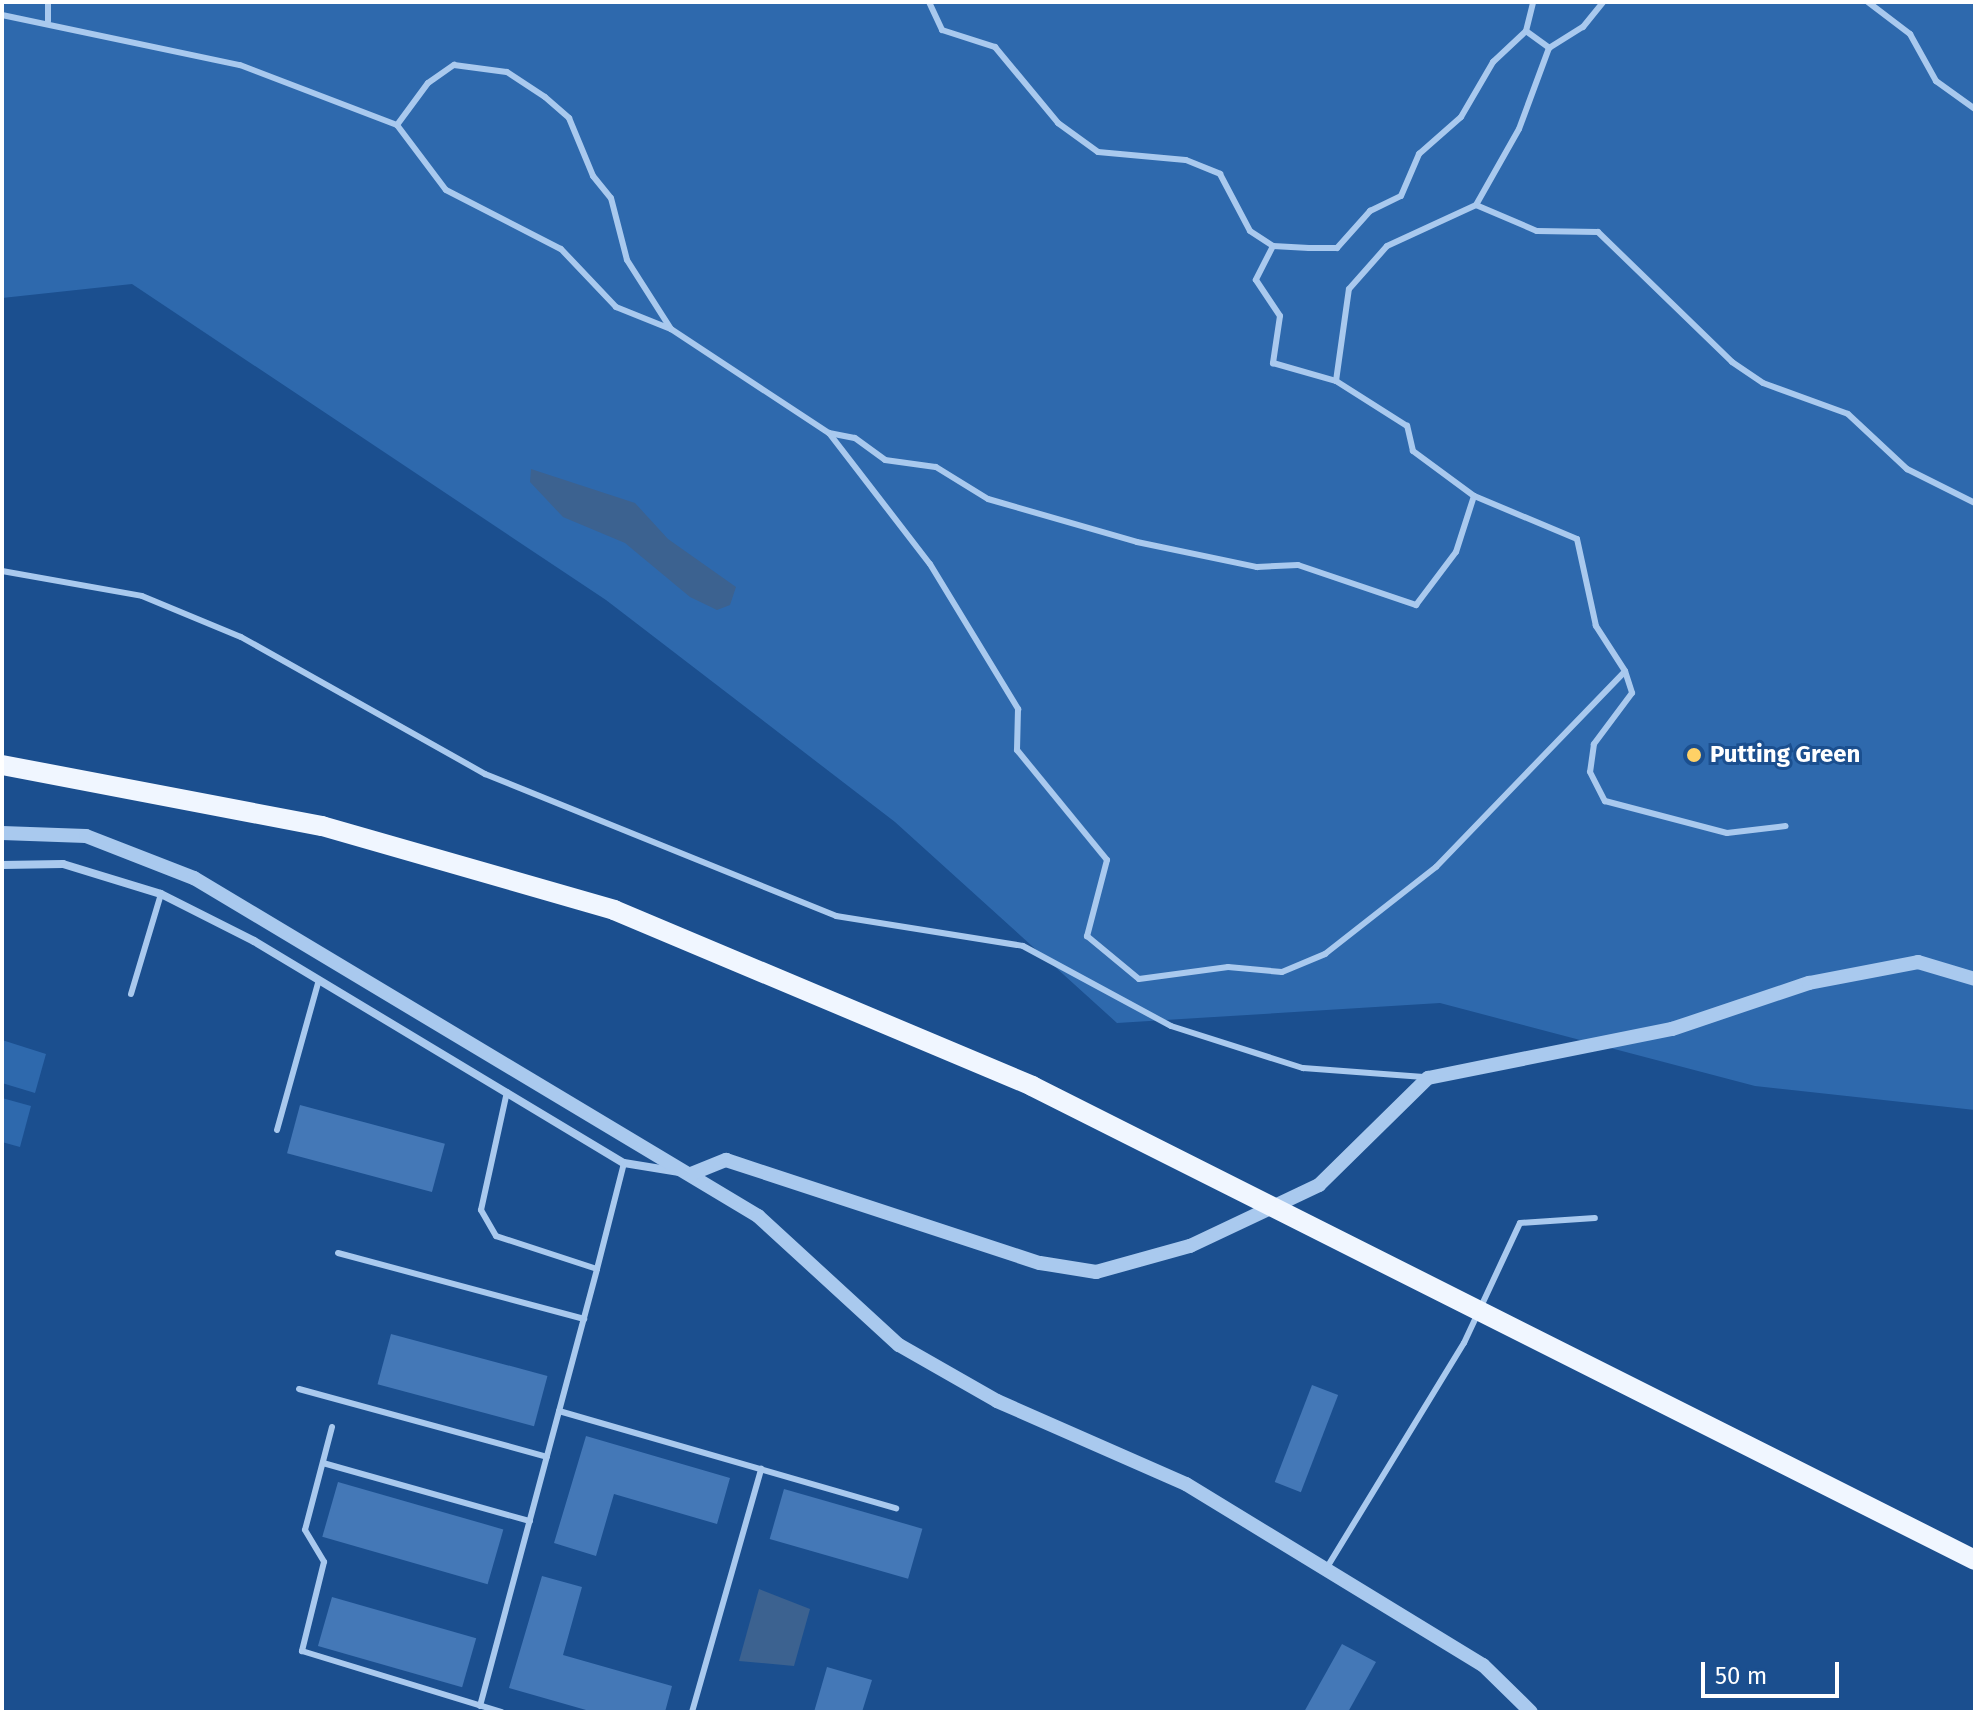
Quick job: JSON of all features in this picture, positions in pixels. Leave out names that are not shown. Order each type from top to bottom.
[{"type":"main road","points":[[2,765],[322,826],[614,910],[1032,1086],[1267,1210],[1975,1560]]},
{"type":"street","points":[[2,833],[86,836],[194,878],[758,1216],[899,1345],[997,1401],[1186,1484],[1483,1665],[1531,1712]]},
{"type":"street","points":[[2,865],[63,864],[161,894],[319,980],[624,1163],[691,1174],[726,1160],[1040,1263],[1096,1272],[1190,1246],[1319,1185],[1428,1078],[1672,1029],[1809,983],[1903,965],[1975,979]]},
{"type":"lane","points":[[48,2],[48,21]]},
{"type":"lane","points":[[929,2],[942,30],[995,47],[1058,123],[1098,152],[1186,160],[1220,174],[1250,231],[1273,246],[1337,248],[1370,211],[1401,196],[1419,154],[1461,117],[1493,62],[1526,31],[1533,2]]},
{"type":"lane","points":[[1336,381],[1349,289],[1387,246],[1476,205],[1519,129],[1549,48],[1583,27],[1603,2]]},
{"type":"lane","points":[[1868,2],[1910,34],[1936,81],[1975,109]]},
{"type":"lane","points":[[2,15],[48,21],[240,65],[397,125],[446,190],[561,249],[616,307],[671,329],[829,433],[930,564],[1018,709],[1017,750],[1107,860],[1087,936],[1139,979],[1228,967],[1282,972],[1325,954],[1436,867],[1625,671]]},
{"type":"lane","points":[[1526,31],[1549,48]]},
{"type":"lane","points":[[397,125],[428,83],[454,65],[507,72],[545,97],[569,118],[593,176],[611,198],[627,260],[671,329]]},
{"type":"lane","points":[[1476,205],[1537,231],[1598,232],[1732,362],[1763,383],[1848,414],[1907,469],[1975,503]]},
{"type":"lane","points":[[1273,246],[1256,280],[1280,316],[1273,363],[1336,381],[1407,426],[1413,451],[1474,496],[1577,539],[1596,626],[1625,671],[1632,693],[1594,744],[1590,772],[1605,801],[1727,833],[1786,826]]},
{"type":"lane","points":[[829,433],[855,438],[885,460],[936,467],[988,499],[1137,542],[1257,567],[1298,565],[1416,605],[1456,552],[1474,496]]},
{"type":"lane","points":[[2,571],[142,596],[198,619],[485,774],[836,916],[1023,946],[1171,1026],[1303,1068],[1428,1078]]},
{"type":"lane","points":[[131,994],[161,894]]},
{"type":"lane","points":[[277,1130],[319,980]]},
{"type":"lane","points":[[507,1092],[481,1210],[496,1236],[597,1269]]},
{"type":"lane","points":[[480,1706],[624,1163]]},
{"type":"lane","points":[[1326,1569],[1464,1343],[1520,1223],[1595,1218]]},
{"type":"lane","points":[[338,1253],[584,1319]]},
{"type":"lane","points":[[299,1389],[547,1457]]},
{"type":"lane","points":[[559,1411],[896,1508]]},
{"type":"lane","points":[[332,1427],[305,1530],[324,1562],[302,1651],[502,1712]]},
{"type":"lane","points":[[323,1463],[530,1521]]},
{"type":"lane","points":[[692,1712],[761,1469]]},
{"type":"shaded area","points":[[2,2],[1975,2],[1975,1110],[1755,1086],[1440,1003],[1117,1023],[895,822],[606,600],[132,284],[2,298]]},
{"type":"shaded area","points":[[531,469],[635,503],[668,539],[736,587],[730,605],[717,610],[690,597],[625,543],[563,517],[530,482]]},
{"type":"shaded area","points":[[2,1040],[46,1054],[35,1093],[2,1083]]},
{"type":"shaded area","points":[[2,1098],[31,1106],[20,1147],[2,1142]]},
{"type":"shaded area","points":[[759,1589],[810,1609],[794,1666],[739,1661]]},
{"type":"building","points":[[300,1105],[445,1144],[432,1192],[287,1153]]},
{"type":"building","points":[[391,1334],[547,1376],[534,1426],[378,1384]]},
{"type":"building","points":[[1312,1385],[1338,1395],[1301,1492],[1275,1482]]},
{"type":"building","points":[[586,1436],[730,1478],[717,1524],[614,1494],[596,1556],[554,1543]]},
{"type":"building","points":[[338,1482],[503,1529],[488,1584],[322,1537]]},
{"type":"building","points":[[784,1489],[922,1529],[908,1579],[770,1539]]},
{"type":"building","points":[[542,1576],[582,1587],[563,1655],[672,1686],[665,1712],[593,1712],[509,1688]]},
{"type":"building","points":[[332,1597],[476,1638],[462,1687],[318,1646]]},
{"type":"building","points":[[1342,1644],[1376,1662],[1348,1712],[1304,1712]]},
{"type":"building","points":[[827,1667],[872,1680],[862,1712],[814,1712]]},
{"type":"place","name":"Putting Green","points":[[1694,755]]}]
